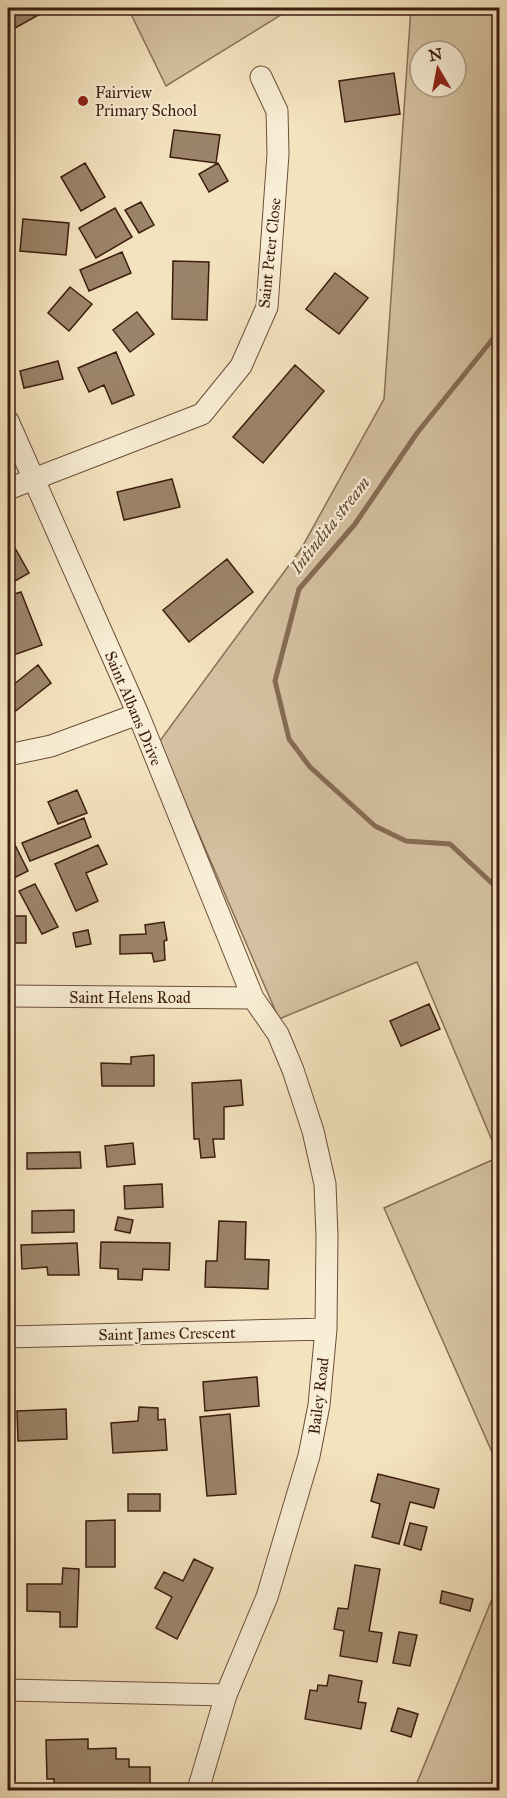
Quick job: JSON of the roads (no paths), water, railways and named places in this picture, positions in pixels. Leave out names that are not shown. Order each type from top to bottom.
[{"type":"street","name":"Saint Peter Close","points":[[8,489],[202,414],[241,366],[267,307],[278,154],[277,111],[261,77]]},
{"type":"street","name":"Saint Albans Drive","points":[[8,421],[138,714],[253,998]]},
{"type":"street","points":[[8,755],[51,746],[138,714]]},
{"type":"street","name":"Saint Helens Road","points":[[8,996],[253,998]]},
{"type":"street","name":"Bailey Road","points":[[198,1791],[226,1695],[267,1597],[309,1456],[319,1406],[326,1329],[325,1184],[313,1131],[293,1070],[278,1034],[253,998]]},
{"type":"street","name":"Saint James Crescent","points":[[8,1337],[326,1329]]},
{"type":"street","points":[[8,1690],[226,1695]]},
{"type":"waterway","name":"Intindita stream","points":[[500,330],[417,433],[355,524],[299,589],[275,681],[289,739],[310,767],[375,826],[406,841],[450,844],[495,886],[500,908]]},
{"type":"place","name":"Fairview Primary School","points":[[83,101]]}]
